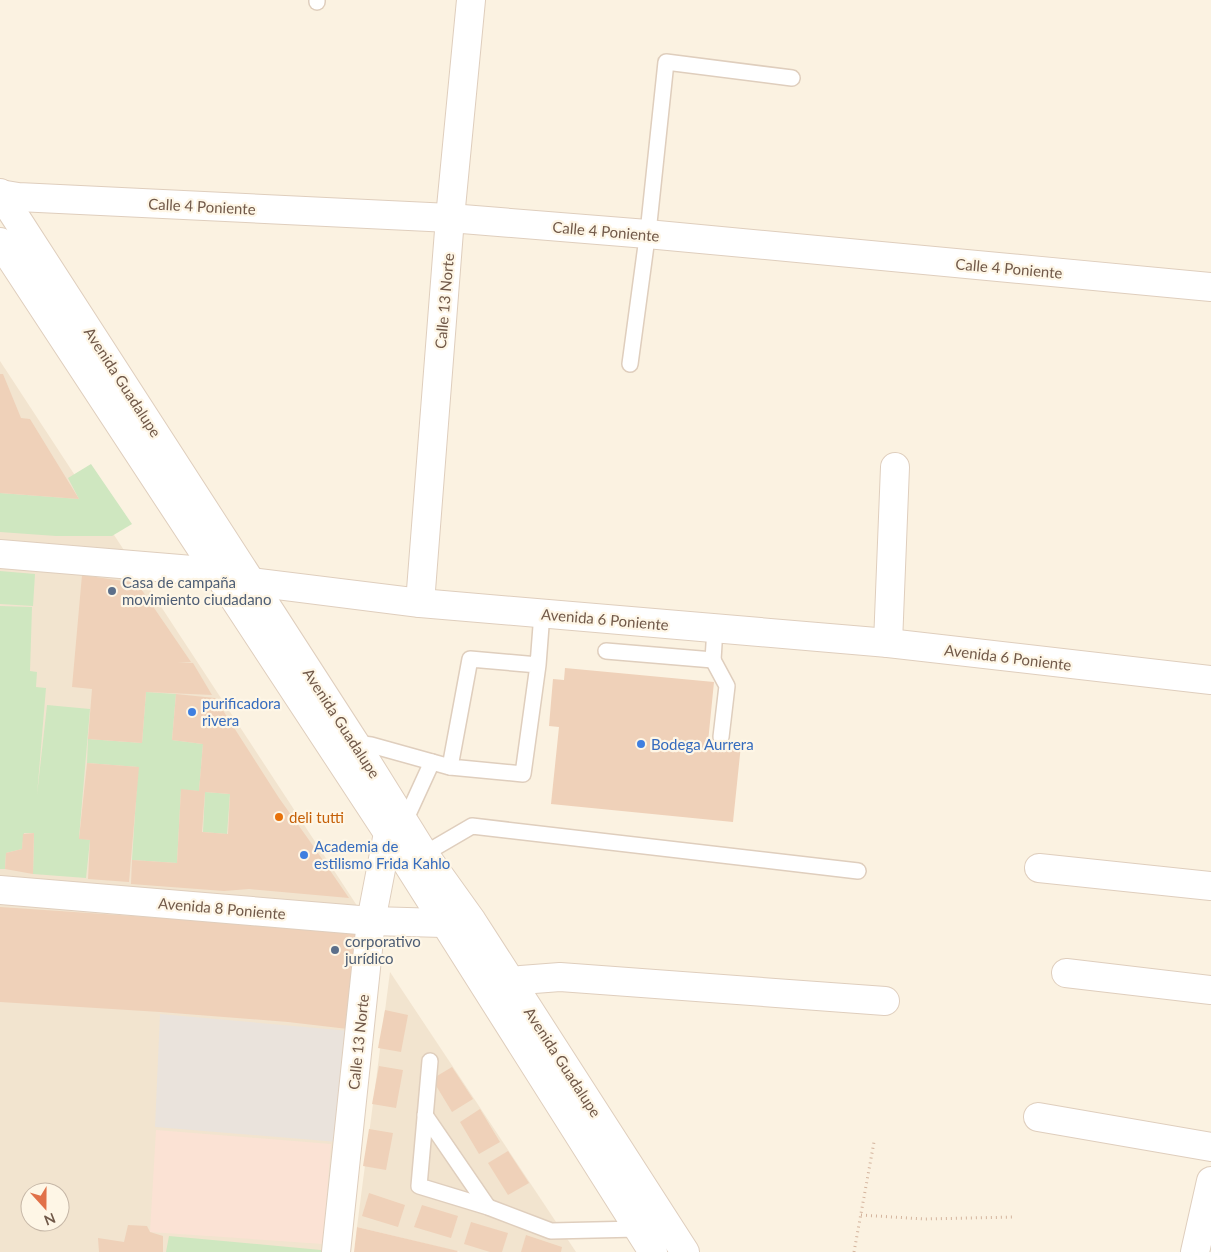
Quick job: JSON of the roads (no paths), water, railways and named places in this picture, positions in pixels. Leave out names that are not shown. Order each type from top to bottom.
[{"type":"street","name":"Calle 13 Norte","points":[[420,603],[450,218],[471,0]]},
{"type":"street","name":"Calle 4 Poniente","points":[[0,194],[18,197],[450,218],[647,234],[1211,287]]},
{"type":"street","name":"Avenida Guadalupe","points":[[0,194],[355,743],[443,923],[653,1252]]},
{"type":"street","name":"Avenida Guadalupe","points":[[0,242],[216,572],[396,827],[424,854],[472,920],[685,1252]]},
{"type":"street","points":[[888,643],[895,467]]},
{"type":"street","name":"Avenida 6 Poniente","points":[[0,554],[216,572],[252,582],[420,603],[888,643],[1211,680]]},
{"type":"street","name":"Calle 13 Norte","points":[[336,1252],[371,921],[396,827]]},
{"type":"street","points":[[1039,868],[1211,886]]},
{"type":"street","name":"Avenida 8 Poniente","points":[[0,890],[371,921],[443,923]]},
{"type":"street","points":[[1066,973],[1211,990]]},
{"type":"street","points":[[512,983],[521,980],[560,978],[884,1001]]},
{"type":"street","points":[[1038,1117],[1211,1147]]},
{"type":"street","points":[[1195,1252],[1211,1181]]},
{"type":"lane","points":[[630,364],[666,62],[792,78]]},
{"type":"lane","points":[[355,743],[371,745],[450,767],[523,774],[538,665],[542,613]]},
{"type":"lane","points":[[715,628],[713,660],[727,686],[721,737]]},
{"type":"lane","points":[[606,651],[713,660]]},
{"type":"lane","points":[[450,767],[470,659],[538,665]]},
{"type":"lane","points":[[396,827],[432,762]]},
{"type":"lane","points":[[424,854],[472,826],[858,871]]},
{"type":"lane","points":[[430,1061],[419,1186],[488,1207],[551,1231],[638,1229]]},
{"type":"lane","points":[[425,1115],[488,1207]]},
{"type":"place","name":"Casa de campaña movimiento ciudadano","points":[[112,591]]},
{"type":"place","name":"purificadora rivera","points":[[192,712]]},
{"type":"place","name":"Bodega Aurrera","points":[[641,744]]},
{"type":"place","name":"deli tutti","points":[[279,817]]},
{"type":"place","name":"Academia de estilismo Frida Kahlo","points":[[304,855]]},
{"type":"place","name":"corporativo jurídico","points":[[335,950]]}]
